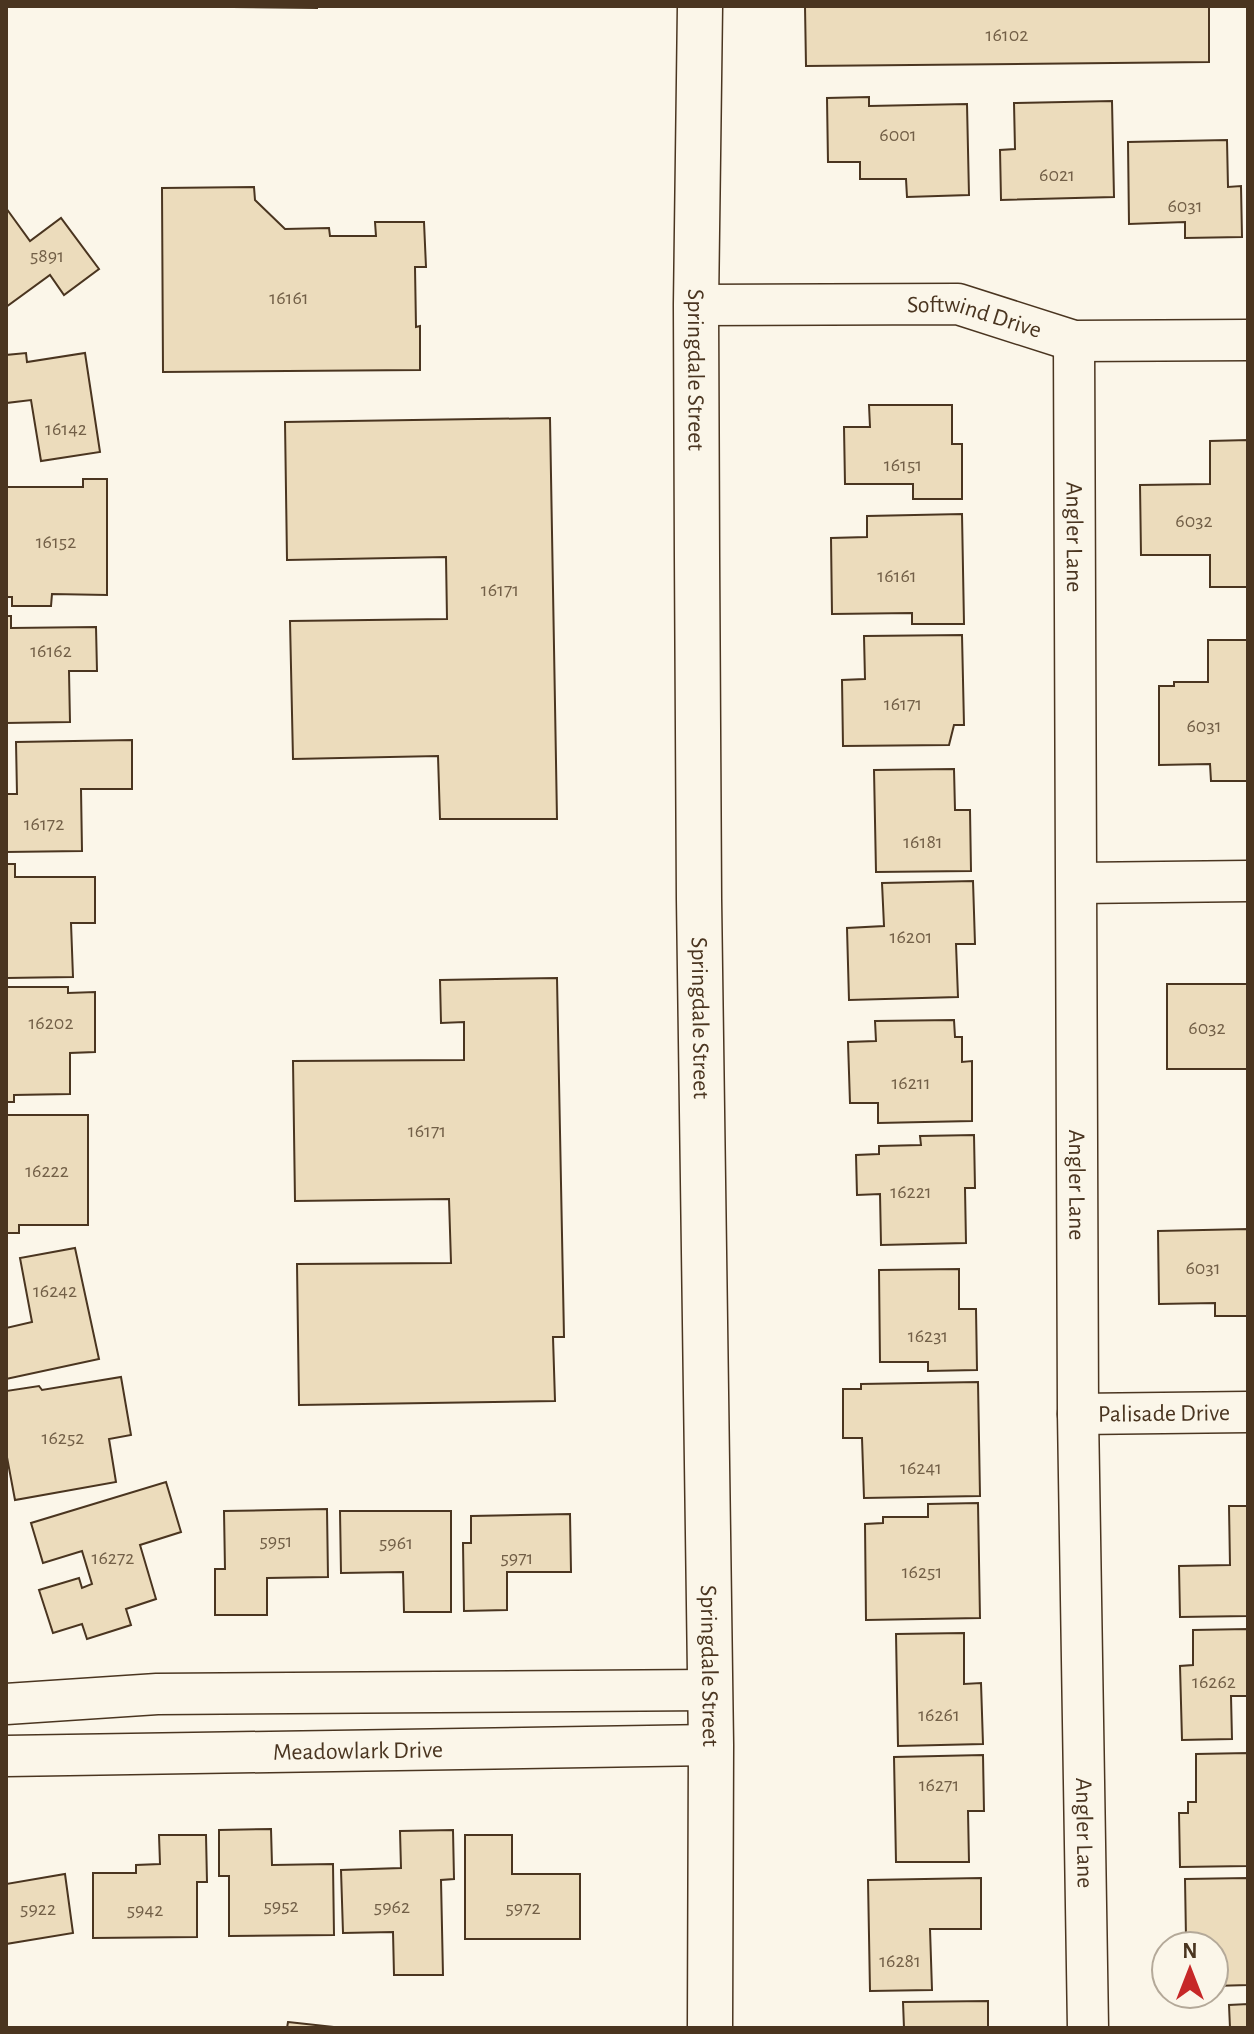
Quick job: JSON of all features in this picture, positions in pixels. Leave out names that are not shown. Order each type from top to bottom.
[{"type":"main road","name":"Springdale Street","points":[[700,6],[696,305],[699,883],[711,1745],[710,2028]]},
{"type":"street","name":"Softwind Drive","points":[[696,305],[958,304],[1074,341],[1248,340]]},
{"type":"street","name":"Angler Lane","points":[[1074,341],[1078,1414],[1088,2028]]},
{"type":"street","points":[[1078,883],[1248,881]]},
{"type":"street","name":"Palisade Drive","points":[[1078,1414],[1248,1412]]},
{"type":"street","points":[[6,1704],[157,1694],[709,1690]]},
{"type":"street","name":"Meadowlark Drive","points":[[6,1755],[711,1745]]},
{"type":"building","points":[[317,6],[317,8],[233,7]]},
{"type":"building","points":[[805,6],[1209,6],[1209,62],[806,66]]},
{"type":"building","points":[[869,97],[869,106],[967,104],[969,195],[907,197],[906,179],[860,179],[860,162],[828,162],[827,98]]},
{"type":"building","points":[[1112,101],[1114,197],[1001,200],[1000,150],[1015,149],[1014,103]]},
{"type":"building","points":[[1227,140],[1228,187],[1241,186],[1242,237],[1185,238],[1185,222],[1129,224],[1128,142]]},
{"type":"building","points":[[254,187],[255,200],[285,229],[329,228],[330,236],[376,236],[375,222],[424,222],[426,267],[415,267],[420,370],[163,372],[162,188]]},
{"type":"building","points":[[6,208],[30,241],[61,218],[99,269],[64,295],[50,275],[6,307]]},
{"type":"building","points":[[26,353],[27,362],[85,353],[100,452],[41,461],[31,400],[6,403],[6,355]]},
{"type":"building","points":[[869,405],[952,405],[952,444],[962,444],[962,499],[913,499],[913,484],[845,484],[844,427],[870,427]]},
{"type":"building","points":[[550,418],[557,819],[440,819],[438,756],[293,759],[290,621],[447,619],[446,557],[287,560],[285,422]]},
{"type":"building","points":[[1248,440],[1248,587],[1210,587],[1210,555],[1141,555],[1140,485],[1210,484],[1210,441]]},
{"type":"building","points":[[83,479],[107,479],[107,595],[52,594],[51,606],[12,606],[12,597],[6,597],[6,487],[83,487]]},
{"type":"building","points":[[962,514],[964,624],[912,624],[912,613],[832,614],[831,538],[867,537],[867,516]]},
{"type":"building","points":[[6,616],[11,616],[11,628],[96,627],[97,671],[69,671],[70,722],[6,723]]},
{"type":"building","points":[[962,635],[964,725],[954,725],[949,745],[843,746],[842,680],[865,679],[864,636]]},
{"type":"building","points":[[1208,640],[1248,640],[1248,781],[1211,781],[1210,764],[1159,765],[1159,686],[1174,686],[1174,682],[1208,682]]},
{"type":"building","points":[[132,740],[132,789],[81,789],[82,851],[6,852],[6,794],[17,794],[16,742]]},
{"type":"building","points":[[954,769],[955,810],[970,810],[971,871],[876,872],[874,770]]},
{"type":"building","points":[[6,864],[15,864],[15,877],[95,877],[95,923],[71,923],[73,977],[7,978]]},
{"type":"building","points":[[973,881],[975,944],[956,944],[958,997],[849,1000],[847,928],[884,926],[882,883]]},
{"type":"building","points":[[557,978],[564,1337],[553,1337],[555,1401],[299,1405],[297,1264],[451,1263],[449,1199],[295,1201],[293,1061],[464,1060],[464,1022],[441,1023],[440,980]]},
{"type":"building","points":[[1167,984],[1248,984],[1248,1069],[1167,1069]]},
{"type":"building","points":[[6,987],[68,987],[68,993],[95,992],[95,1052],[70,1053],[70,1094],[14,1095],[14,1102],[6,1102]]},
{"type":"building","points":[[954,1020],[955,1037],[962,1037],[962,1062],[972,1061],[972,1121],[878,1123],[878,1103],[850,1103],[848,1042],[876,1041],[875,1021]]},
{"type":"building","points":[[6,1115],[88,1115],[88,1225],[19,1225],[19,1233],[6,1233]]},
{"type":"building","points":[[974,1135],[975,1188],[965,1188],[966,1243],[881,1245],[880,1194],[857,1195],[856,1155],[879,1154],[879,1146],[921,1145],[920,1136]]},
{"type":"building","points":[[1248,1229],[1248,1316],[1215,1316],[1215,1303],[1159,1304],[1158,1231]]},
{"type":"building","points":[[75,1248],[99,1359],[6,1379],[6,1328],[32,1322],[20,1258]]},
{"type":"building","points":[[959,1269],[959,1309],[976,1309],[977,1370],[928,1371],[928,1362],[880,1362],[879,1270]]},
{"type":"building","points":[[121,1377],[131,1435],[109,1439],[116,1482],[15,1500],[6,1452],[6,1391],[39,1386],[42,1390]]},
{"type":"building","points":[[978,1382],[980,1496],[864,1498],[862,1438],[843,1438],[843,1389],[861,1389],[861,1384]]},
{"type":"building","points":[[166,1482],[181,1532],[140,1545],[156,1599],[126,1609],[131,1625],[87,1639],[82,1624],[53,1633],[39,1590],[79,1578],[82,1588],[92,1584],[82,1551],[43,1563],[31,1523]]},
{"type":"building","points":[[978,1503],[980,1618],[866,1620],[865,1524],[883,1523],[883,1517],[928,1517],[928,1504]]},
{"type":"building","points":[[1229,1506],[1248,1506],[1248,1616],[1180,1617],[1179,1566],[1230,1565]]},
{"type":"building","points":[[327,1509],[328,1577],[267,1578],[267,1615],[215,1615],[215,1569],[225,1569],[224,1511]]},
{"type":"building","points":[[340,1511],[451,1511],[451,1612],[404,1612],[403,1572],[341,1573]]},
{"type":"building","points":[[570,1514],[571,1572],[507,1572],[507,1610],[464,1611],[463,1543],[471,1543],[471,1516]]},
{"type":"building","points":[[1248,1629],[1248,1696],[1231,1696],[1232,1739],[1182,1740],[1180,1666],[1193,1665],[1193,1630]]},
{"type":"building","points":[[964,1633],[964,1684],[981,1683],[983,1744],[898,1746],[896,1634]]},
{"type":"building","points":[[1248,1753],[1248,1866],[1180,1867],[1179,1813],[1188,1813],[1188,1802],[1196,1802],[1196,1754]]},
{"type":"building","points":[[983,1755],[984,1811],[968,1811],[969,1862],[896,1862],[894,1757]]},
{"type":"building","points":[[271,1829],[272,1865],[333,1864],[334,1935],[229,1936],[229,1876],[219,1876],[219,1830]]},
{"type":"building","points":[[453,1830],[454,1879],[441,1880],[443,1975],[394,1975],[393,1932],[343,1933],[341,1870],[401,1868],[400,1831]]},
{"type":"building","points":[[159,1835],[206,1835],[207,1882],[197,1882],[197,1937],[93,1938],[93,1873],[136,1873],[136,1865],[160,1864]]},
{"type":"building","points":[[465,1835],[512,1835],[512,1874],[580,1874],[580,1939],[465,1939]]},
{"type":"building","points":[[65,1874],[73,1933],[6,1944],[6,1884]]},
{"type":"building","points":[[981,1878],[981,1929],[930,1929],[932,1990],[870,1991],[868,1880]]},
{"type":"building","points":[[1248,1878],[1248,1985],[1230,1986],[1230,1930],[1186,1930],[1185,1879]]},
{"type":"building","points":[[988,2001],[988,2028],[904,2028],[903,2002]]},
{"type":"building","points":[[1248,2004],[1248,2028],[1230,2028],[1230,2005]]},
{"type":"building","points":[[288,2022],[343,2028],[287,2028]]}]
